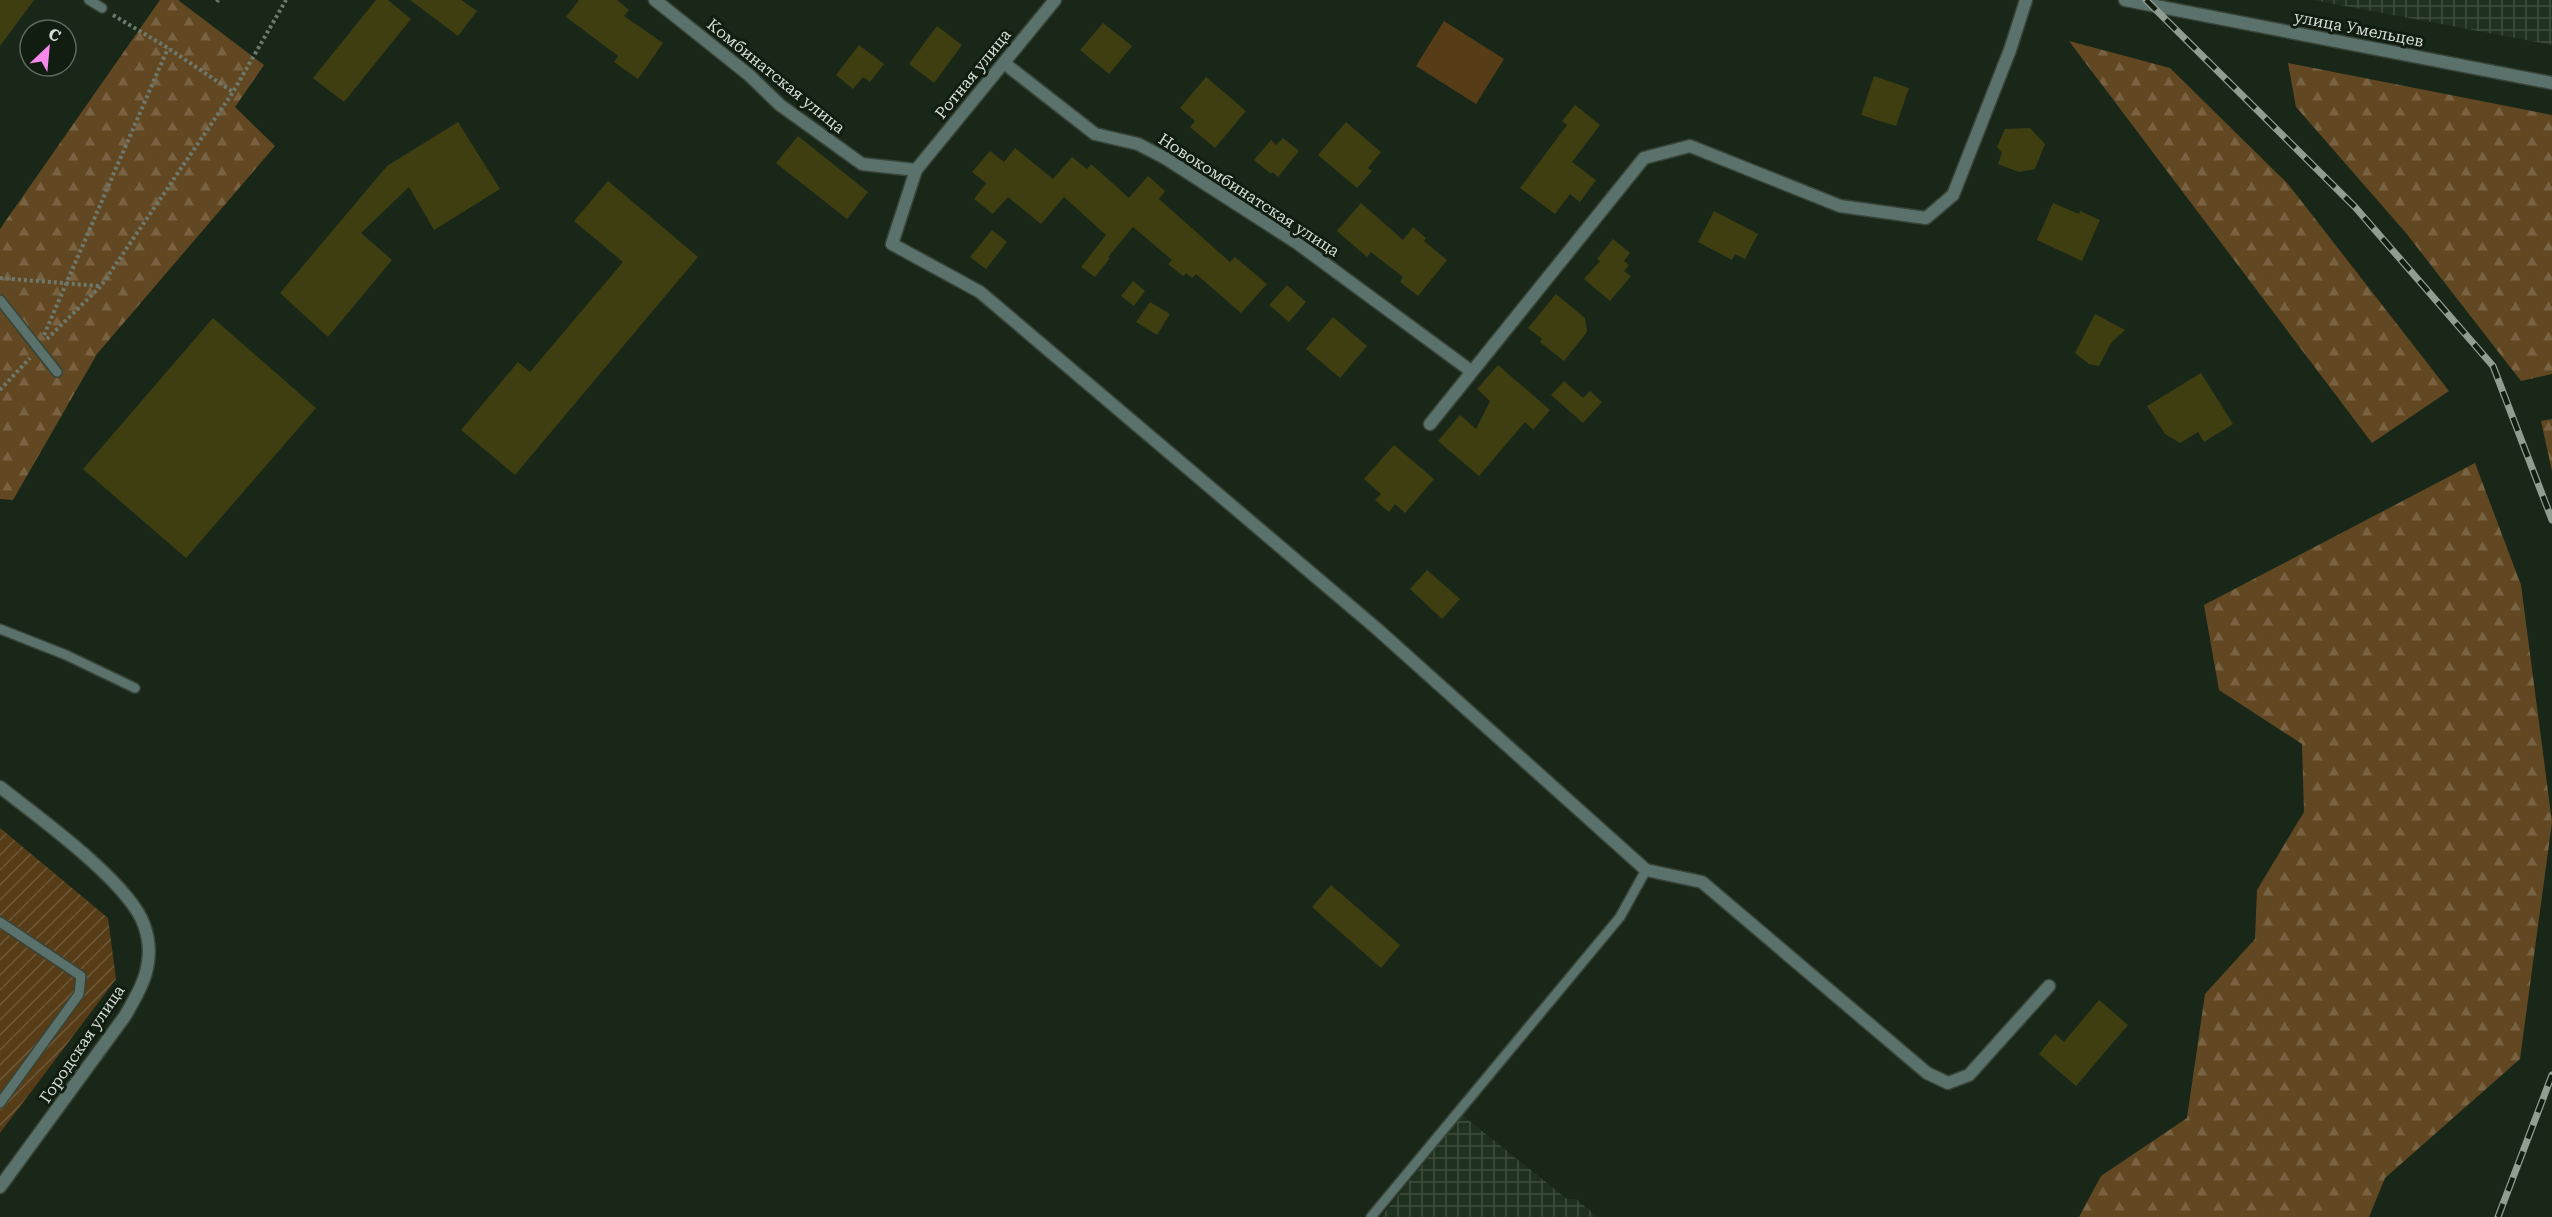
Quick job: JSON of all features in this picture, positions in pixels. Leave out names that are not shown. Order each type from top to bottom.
[{"type":"street","name":"Комбинатская улица","points":[[655,0],[748,75],[780,105],[862,164],[916,170]]},
{"type":"street","name":"Ротная улица","points":[[916,170],[1055,0]]},
{"type":"street","points":[[1430,424],[1644,158],[1690,146],[1840,206],[1926,218],[1953,195],[2010,50],[2026,0]]},
{"type":"street","name":"улица Умельцев","points":[[2124,0],[2552,83]]},
{"type":"street","name":"Новокомбинатская улица","points":[[1004,63],[1095,134],[1138,144],[1165,158],[1297,243],[1471,371]]},
{"type":"street","points":[[916,170],[892,244],[980,292],[1377,628],[1646,870],[1702,882],[1928,1073],[1948,1083],[1969,1075],[2049,986]]},
{"type":"street","name":"Городская улица","points":[[0,787],[112,880],[133,905],[144,925],[148,945],[148,963],[135,998],[0,1187]]},
{"type":"lane","points":[[89,0],[102,8]]},
{"type":"lane","points":[[0,300],[57,372]]},
{"type":"lane","points":[[0,629],[66,655],[135,688]]},
{"type":"lane","points":[[1371,1217],[1620,917],[1646,870]]},
{"type":"lane","points":[[0,922],[81,976],[80,994],[0,1103]]},
{"type":"path","points":[[168,48],[40,345],[101,286],[233,92],[286,0]]},
{"type":"path","points":[[102,8],[168,48],[233,92]]},
{"type":"path","points":[[0,278],[101,286]]},
{"type":"path","points":[[0,390],[38,349]]},
{"type":"shaded area","points":[[2313,0],[2552,0],[2552,45]]},
{"type":"shaded area","points":[[1444,21],[1504,59],[1476,104],[1416,66]]},
{"type":"shaded area","points":[[0,828],[108,918],[116,979],[0,1133]]},
{"type":"shaded area","points":[[1462,1115],[1567,1199],[1576,1199],[1598,1217],[1381,1217]]},
{"type":"green space","points":[[160,0],[178,0],[264,65],[235,107],[275,146],[97,354],[13,500],[0,499],[0,229]]},
{"type":"green space","points":[[2069,41],[2170,68],[2288,184],[2449,391],[2372,443]]},
{"type":"green space","points":[[2288,63],[2552,115],[2552,374],[2521,381],[2406,233],[2296,107]]},
{"type":"green space","points":[[2552,419],[2552,471],[2541,421]]},
{"type":"green space","points":[[2475,463],[2521,585],[2552,822],[2520,1059],[2385,1178],[2369,1217],[2079,1217],[2101,1176],[2187,1118],[2205,994],[2255,939],[2257,890],[2304,812],[2302,744],[2219,690],[2204,605]]},
{"type":"building","points":[[0,0],[34,0],[21,18],[18,18],[18,22],[0,46]]},
{"type":"building","points":[[376,0],[388,0],[411,19],[344,102],[313,78]]},
{"type":"building","points":[[410,0],[461,0],[477,11],[458,36]]},
{"type":"building","points":[[579,0],[617,0],[629,10],[624,16],[663,43],[638,79],[614,62],[618,56],[566,17]]},
{"type":"building","points":[[1103,23],[1132,46],[1109,74],[1080,50]]},
{"type":"building","points":[[937,26],[962,45],[934,83],[909,64]]},
{"type":"building","points":[[859,45],[884,64],[870,82],[863,77],[853,89],[836,75]]},
{"type":"building","points":[[1874,76],[1909,88],[1896,126],[1861,115]]},
{"type":"building","points":[[1206,77],[1246,111],[1215,148],[1190,127],[1195,121],[1180,108]]},
{"type":"building","points":[[1575,105],[1600,125],[1572,162],[1596,180],[1580,202],[1570,194],[1555,214],[1520,188],[1567,125],[1562,121]]},
{"type":"building","points":[[458,122],[500,189],[434,230],[409,187],[361,233],[392,260],[328,337],[280,293],[387,166]]},
{"type":"building","points":[[1346,122],[1381,152],[1368,168],[1372,171],[1357,188],[1318,155]]},
{"type":"building","points":[[2030,128],[2045,144],[2035,169],[2019,172],[1998,164],[2002,153],[1997,147],[2005,129]]},
{"type":"building","points":[[798,136],[868,192],[847,219],[776,163]]},
{"type":"building","points":[[1283,138],[1299,151],[1278,177],[1254,160],[1271,140],[1276,145]]},
{"type":"building","points":[[1015,148],[1053,179],[1072,157],[1087,169],[1091,164],[1129,198],[1148,176],[1165,191],[1159,199],[1230,262],[1235,257],[1267,284],[1241,313],[1196,274],[1192,278],[1186,273],[1183,276],[1168,264],[1172,260],[1133,227],[1095,277],[1081,267],[1106,235],[1064,197],[1041,224],[1008,197],[993,214],[974,199],[986,183],[972,172],[990,151],[1004,162]]},
{"type":"building","points":[[608,181],[698,257],[515,475],[461,430],[518,362],[530,372],[623,262],[574,221]]},
{"type":"building","points":[[1361,203],[1403,240],[1413,227],[1426,238],[1424,241],[1447,260],[1418,296],[1400,282],[1403,277],[1371,252],[1367,257],[1337,231]]},
{"type":"building","points":[[2053,203],[2100,220],[2082,261],[2037,240]]},
{"type":"building","points":[[1714,211],[1758,234],[1745,259],[1735,254],[1732,260],[1698,242]]},
{"type":"building","points":[[992,230],[1007,242],[986,269],[970,257]]},
{"type":"building","points":[[1613,239],[1630,253],[1624,261],[1629,265],[1624,271],[1631,276],[1610,301],[1584,279],[1600,261],[1597,259]]},
{"type":"building","points":[[1133,281],[1145,291],[1134,306],[1121,296]]},
{"type":"building","points":[[1287,285],[1306,302],[1289,322],[1269,305]]},
{"type":"building","points":[[1556,294],[1585,318],[1587,332],[1564,361],[1540,342],[1542,339],[1528,328]]},
{"type":"building","points":[[1150,302],[1170,314],[1157,335],[1136,322]]},
{"type":"building","points":[[2095,314],[2125,330],[2111,343],[2099,366],[2089,364],[2075,353]]},
{"type":"building","points":[[1333,317],[1367,346],[1340,378],[1306,349]]},
{"type":"building","points":[[213,318],[316,408],[186,558],[83,469]]},
{"type":"building","points":[[1498,365],[1550,410],[1533,430],[1525,422],[1479,476],[1438,441],[1460,415],[1476,429],[1490,401],[1477,389]]},
{"type":"building","points":[[2201,373],[2233,424],[2204,442],[2198,432],[2180,443],[2165,434],[2147,406]]},
{"type":"building","points":[[1564,381],[1583,398],[1590,391],[1602,402],[1583,423],[1551,395]]},
{"type":"building","points":[[1394,445],[1434,479],[1405,513],[1395,504],[1389,512],[1375,500],[1381,494],[1364,479]]},
{"type":"building","points":[[1427,570],[1460,599],[1442,619],[1410,589]]},
{"type":"building","points":[[1331,885],[1400,945],[1381,968],[1312,907]]},
{"type":"building","points":[[2099,1000],[2128,1025],[2076,1086],[2039,1054],[2055,1034],[2064,1042]]},
{"type":"railway","points":[[2146,0],[2355,207],[2493,366],[2552,520]]},
{"type":"railway","points":[[2498,1217],[2552,1075]]}]
